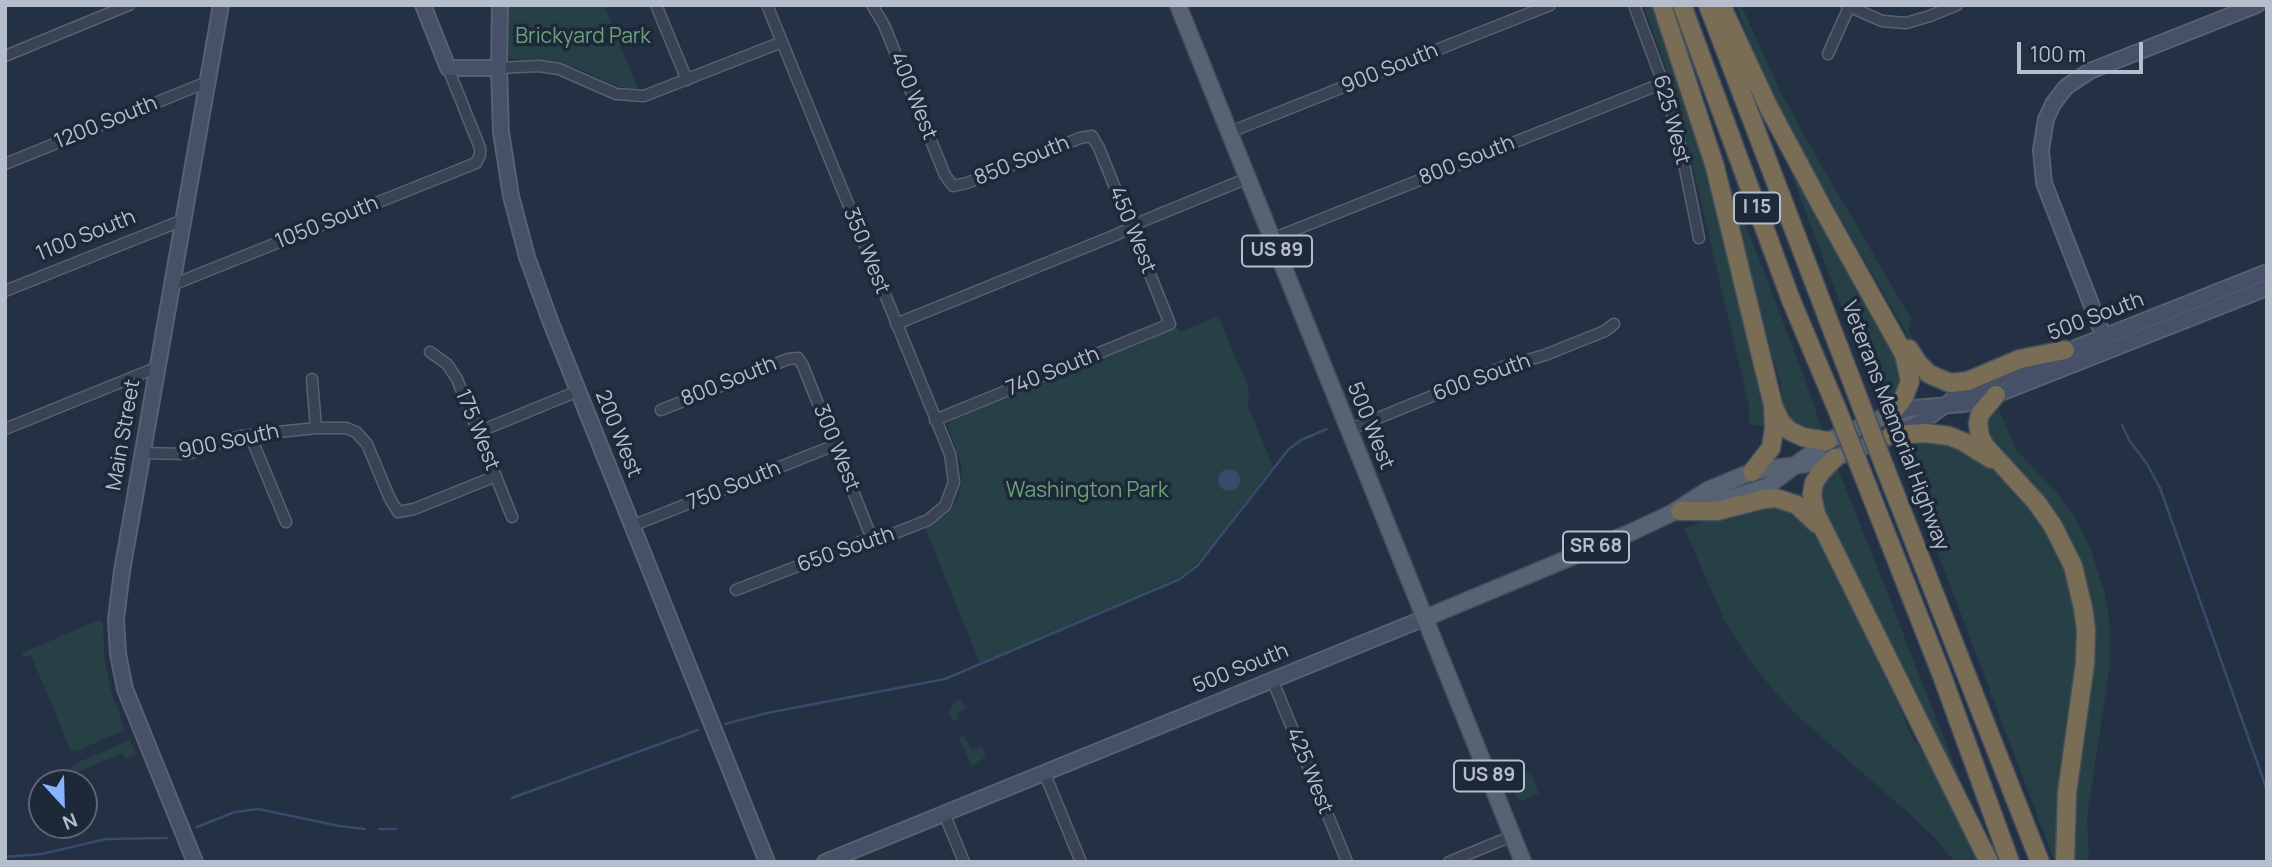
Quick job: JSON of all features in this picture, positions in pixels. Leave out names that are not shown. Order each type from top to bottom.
[{"type":"highway","points":[[1662,5],[1718,178],[1773,405],[1771,449],[1752,472]]},
{"type":"highway","name":"I 15","points":[[1682,5],[1791,300],[1941,673],[2010,862]]},
{"type":"highway","name":"Veterans Memorial Highway","points":[[1708,5],[1885,468],[2040,862]]},
{"type":"highway","points":[[1721,5],[1768,106],[1822,209],[1904,354],[1910,381],[1904,397],[1891,414]]},
{"type":"highway","points":[[1880,309],[1923,369],[1943,381],[1968,381],[2020,359],[2065,350]]},
{"type":"highway","points":[[1996,395],[1980,414],[1979,432],[1985,446],[2046,514],[2061,541],[2076,578],[2085,619],[2085,663],[2067,793],[2065,862]]},
{"type":"highway","points":[[1773,405],[1781,422],[1790,431],[1803,437],[1828,441]]},
{"type":"highway","points":[[1892,435],[1926,433],[1957,439],[1979,450],[2015,479]]},
{"type":"highway","points":[[1835,458],[1821,472],[1812,488],[1812,500],[1822,530],[1989,862]]},
{"type":"highway","points":[[1676,512],[1717,511],[1776,498],[1804,510],[1822,530]]},
{"type":"main road","name":"Main Street","points":[[195,862],[125,689],[118,654],[117,604],[221,5]]},
{"type":"main road","points":[[423,5],[448,68],[499,68]]},
{"type":"main road","name":"200 West","points":[[500,5],[501,132],[517,225],[540,297],[767,862]]},
{"type":"main road","name":"500 West","points":[[1178,5],[1523,862]]},
{"type":"main road","points":[[2106,343],[2050,200],[2040,150],[2046,119],[2066,87],[2090,71],[2257,5]]},
{"type":"main road","name":"500 South","points":[[825,862],[1425,618],[1676,512],[1758,490],[1776,481],[1828,441],[1891,414],[1913,408],[1973,403],[1996,395],[2267,272]]},
{"type":"main road","name":"500 South","points":[[1676,512],[1708,490],[1752,472],[1824,462],[1892,435],[1923,421],[1965,392],[2065,350],[2106,343],[2198,317],[2267,288]]},
{"type":"street","points":[[5,56],[129,5]]},
{"type":"street","points":[[656,5],[687,80]]},
{"type":"street","name":"350 West","points":[[766,5],[953,463],[954,482],[949,499]]},
{"type":"street","name":"400 West","points":[[872,5],[884,25],[946,175],[953,186]]},
{"type":"street","name":"900 South","points":[[1230,132],[1550,5]]},
{"type":"street","name":"625 West","points":[[1634,5],[1678,134],[1699,238]]},
{"type":"street","points":[[1828,54],[1847,6],[1882,21],[1906,23],[1957,5]]},
{"type":"street","points":[[499,68],[539,66],[559,69],[616,94],[635,96],[653,93],[782,42]]},
{"type":"street","name":"1050 South","points":[[172,285],[477,163],[481,151],[479,144],[448,68]]},
{"type":"street","name":"1200 South","points":[[5,164],[207,82]]},
{"type":"street","name":"800 South","points":[[1272,239],[1662,83]]},
{"type":"street","name":"850 South","points":[[953,186],[967,183],[1080,138],[1092,136]]},
{"type":"street","name":"450 West","points":[[1092,136],[1170,324]]},
{"type":"street","points":[[896,324],[1248,178]]},
{"type":"street","name":"1100 South","points":[[5,291],[183,220]]},
{"type":"street","name":"740 South","points":[[935,420],[1170,324]]},
{"type":"street","name":"600 South","points":[[1349,430],[1503,367],[1545,355],[1605,331],[1614,324]]},
{"type":"street","name":"175 West","points":[[430,352],[453,371],[512,517]]},
{"type":"street","name":"800 South","points":[[661,410],[788,359],[798,358]]},
{"type":"street","name":"300 West","points":[[798,358],[872,539]]},
{"type":"street","points":[[5,429],[158,367]]},
{"type":"street","points":[[312,379],[316,428]]},
{"type":"street","points":[[478,432],[578,391]]},
{"type":"street","name":"900 South","points":[[143,453],[187,454],[229,439],[250,435],[335,427],[351,430],[370,448],[390,499],[398,512],[414,509],[496,476]]},
{"type":"street","points":[[250,435],[286,522]]},
{"type":"street","name":"750 South","points":[[632,526],[835,445]]},
{"type":"street","name":"650 South","points":[[736,590],[860,542],[888,536],[928,520],[939,512],[949,499]]},
{"type":"street","name":"425 West","points":[[1272,679],[1347,862]]},
{"type":"street","points":[[1044,772],[1080,862]]},
{"type":"street","points":[[944,813],[964,862]]},
{"type":"street","points":[[1449,862],[1513,836]]},
{"type":"green space","name":"Brickyard Park","points":[[509,5],[604,5],[638,89],[619,87],[577,68],[552,61],[511,59],[508,53]]},
{"type":"green space","points":[[1643,5],[1654,5],[1712,181],[1739,304],[1772,428],[1749,424],[1749,406],[1690,155],[1664,62]]},
{"type":"green space","points":[[1736,5],[1741,5],[1781,93],[1911,318],[1908,329],[1926,358],[1940,368],[1939,371],[1916,350],[1790,130],[1762,75]]},
{"type":"green space","points":[[1786,155],[1907,375],[1891,404],[1883,408],[1842,308]]},
{"type":"green space","points":[[1723,164],[1823,431],[1792,424],[1783,410],[1781,384],[1726,186]]},
{"type":"green space","name":"Washington Park","points":[[1218,316],[1249,389],[1248,406],[1273,466],[1208,551],[1184,575],[980,663],[925,528],[949,513],[960,493],[962,466],[948,427],[949,423],[954,418],[1177,328],[1180,332]]},
{"type":"green space","points":[[1998,407],[2016,450],[2056,492],[2074,516],[2091,550],[2105,594],[2109,616],[2110,664],[2087,817],[2089,862],[2074,862],[2081,567],[2071,539],[2048,501],[1988,438],[1987,422]]},
{"type":"green space","points":[[1938,438],[1984,458],[2026,499],[2056,539],[2082,624],[2061,862],[2055,862],[1896,443]]},
{"type":"green space","points":[[1837,467],[1960,779],[1957,780],[1822,511],[1818,490],[1820,483]]},
{"type":"green space","points":[[1786,506],[1812,525],[1889,679],[1909,732],[1955,803],[1984,862],[1955,862],[1913,817],[1802,720],[1749,660],[1724,619],[1684,528],[1754,507]]},
{"type":"green space","points":[[99,620],[103,622],[104,653],[110,688],[125,730],[74,752],[70,749],[31,655],[23,657],[22,653]]},
{"type":"green space","points":[[960,699],[966,708],[957,714],[959,719],[953,721],[949,713],[956,700]]},
{"type":"green space","points":[[963,735],[971,749],[982,747],[986,756],[973,766],[959,738]]},
{"type":"green space","points":[[130,740],[136,755],[126,759],[123,753],[85,769],[70,769],[72,765]]},
{"type":"green space","points":[[1530,772],[1539,794],[1519,802],[1510,780]]},
{"type":"water","points":[[1229,469],[1237,472],[1240,480],[1237,488],[1229,491],[1221,488],[1218,480],[1221,472]]},
{"type":"waterway","points":[[2122,425],[2160,488],[2267,790]]},
{"type":"waterway","points":[[725,724],[767,713],[945,679],[1180,579],[1198,565],[1288,450],[1301,440],[1327,429]]},
{"type":"waterway","points":[[512,798],[698,730]]},
{"type":"waterway","points":[[197,827],[235,812],[258,809],[365,829]]},
{"type":"waterway","points":[[379,829],[396,829]]},
{"type":"waterway","points":[[5,857],[42,854],[106,839],[167,838]]}]
